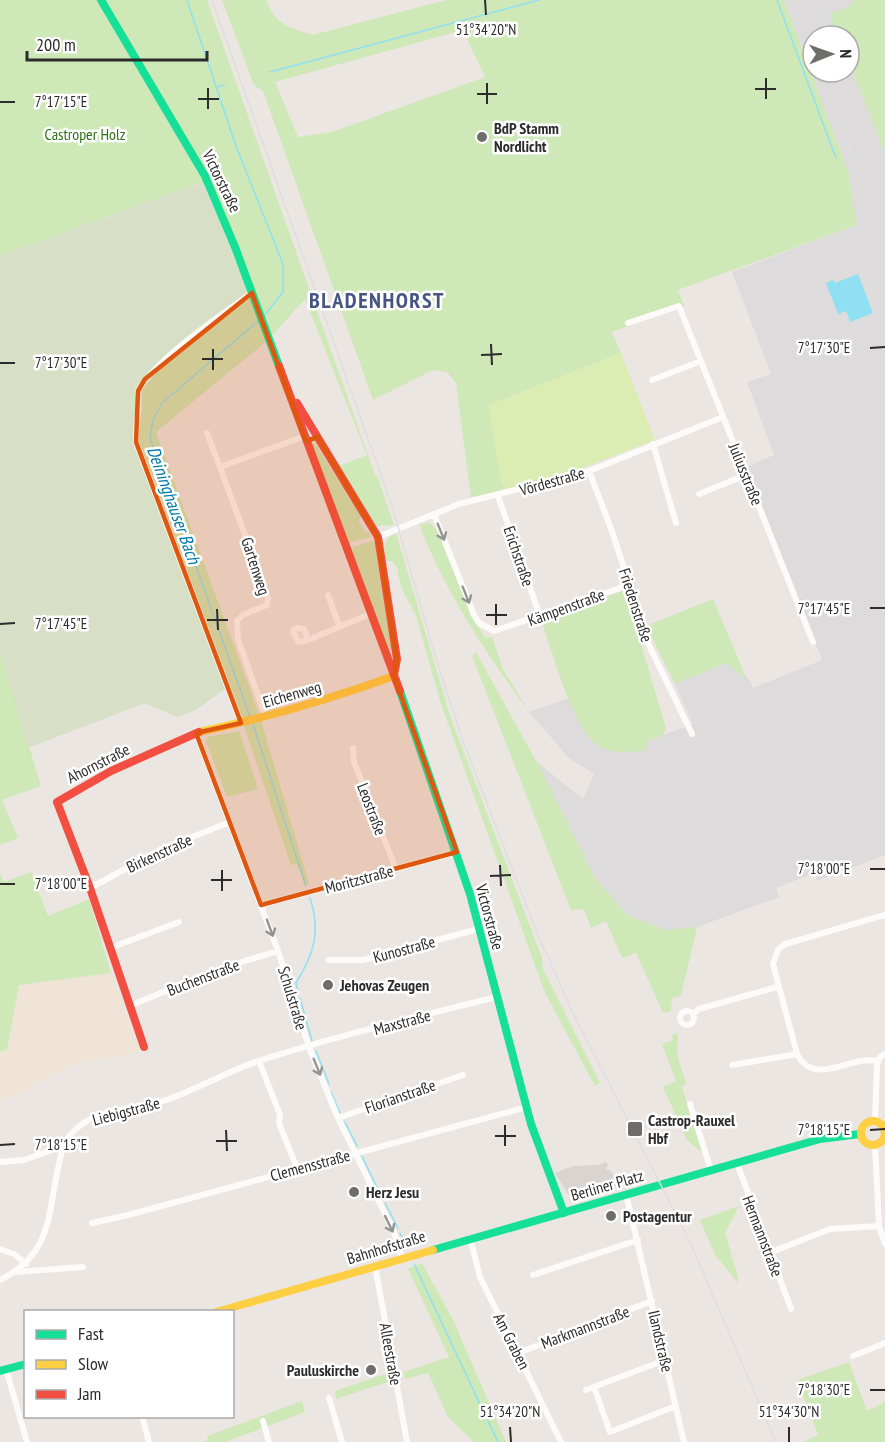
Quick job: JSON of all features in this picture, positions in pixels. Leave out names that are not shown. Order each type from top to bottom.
[{"type":"street","name":"Victorstraße","points":[[101,0],[206,176],[268,340],[289,388],[457,852],[526,1107],[546,1169]]},
{"type":"street","points":[[241,723],[136,442],[135,428],[138,391],[145,379],[207,326],[252,293]]},
{"type":"street","name":"Juliusstraße","points":[[628,323],[679,306],[813,642]]},
{"type":"street","points":[[652,380],[701,361]]},
{"type":"street","name":"Victorstraße","points":[[289,388],[378,537],[397,659],[394,676]]},
{"type":"street","name":"Vördestraße","points":[[378,537],[459,504],[498,496],[589,471],[723,417]]},
{"type":"street","name":"Gartenweg","points":[[207,433],[268,598],[267,605],[243,615],[237,621],[238,639],[266,718]]},
{"type":"street","points":[[220,467],[306,438],[318,437]]},
{"type":"street","points":[[653,444],[676,523]]},
{"type":"street","name":"Friedenstraße","points":[[589,471],[648,643],[692,734]]},
{"type":"street","points":[[699,494],[746,475]]},
{"type":"street","name":"Erichstraße","points":[[498,496],[540,616]]},
{"type":"street","name":"Kämpenstraße","points":[[434,514],[474,615],[479,623],[494,631],[629,585]]},
{"type":"street","points":[[328,594],[339,625]]},
{"type":"street","points":[[308,640],[335,629],[339,625],[370,614]]},
{"type":"street","name":"Eichenweg","points":[[196,733],[266,718],[328,700],[394,676]]},
{"type":"street","name":"Schulstraße","points":[[196,733],[278,951],[309,1047],[338,1118],[394,1232],[402,1258]]},
{"type":"street","name":"Ahornstraße","points":[[144,1047],[90,888],[57,802],[111,771],[196,733]]},
{"type":"street","name":"Leostraße","points":[[353,748],[354,762],[396,869]]},
{"type":"street","name":"Birkenstraße","points":[[90,888],[162,849],[230,822]]},
{"type":"street","name":"Moritzstraße","points":[[261,905],[457,852]]},
{"type":"street","points":[[885,915],[781,947],[773,964],[777,987],[797,1054],[805,1067],[818,1071],[866,1060],[877,1061],[885,1054]]},
{"type":"street","points":[[110,948],[179,922]]},
{"type":"street","name":"Kunostraße","points":[[329,960],[363,960],[478,929]]},
{"type":"street","name":"Buchenstraße","points":[[129,1006],[225,967],[278,951]]},
{"type":"street","points":[[676,1028],[683,1023],[692,1023],[693,1014],[699,1009],[777,987]]},
{"type":"street","name":"Maxstraße","points":[[309,1047],[496,997]]},
{"type":"street","name":"Liebigstraße","points":[[0,1280],[26,1264],[42,1243],[63,1146],[78,1126],[95,1116],[165,1100],[259,1061],[309,1047]]},
{"type":"street","points":[[732,1065],[797,1054]]},
{"type":"street","points":[[259,1061],[280,1115],[279,1123],[297,1168]]},
{"type":"street","points":[[875,1121],[877,1061]]},
{"type":"street","name":"Florianstraße","points":[[338,1118],[464,1075]]},
{"type":"street","points":[[690,1104],[711,1170]]},
{"type":"street","name":"Clemensstraße","points":[[92,1222],[128,1215],[526,1107]]},
{"type":"street","points":[[875,1121],[882,1125],[885,1132],[882,1141],[875,1145],[864,1142],[860,1134],[865,1124],[875,1121]]},
{"type":"street","name":"Berliner Platz","points":[[546,1169],[564,1213],[820,1139],[860,1134]]},
{"type":"street","points":[[875,1145],[878,1158],[879,1226],[885,1244]]},
{"type":"street","points":[[0,1162],[24,1160],[63,1146]]},
{"type":"street","name":"Hermannstraße","points":[[737,1163],[791,1309]]},
{"type":"street","name":"Ilandstraße","points":[[626,1194],[684,1442]]},
{"type":"street","name":"Bahnhofstraße","points":[[220,1310],[564,1213]]},
{"type":"street","points":[[769,1253],[830,1229],[879,1226]]},
{"type":"street","name":"Am Graben","points":[[470,1238],[480,1277],[561,1442]]},
{"type":"street","points":[[533,1275],[638,1240]]},
{"type":"street","points":[[0,1249],[14,1254],[26,1264]]},
{"type":"street","name":"Alleestraße","points":[[375,1266],[407,1442]]},
{"type":"street","name":"Liebigstraße","points":[[15,1272],[83,1267]]},
{"type":"street","name":"Markmannstraße","points":[[519,1353],[652,1301]]},
{"type":"street","points":[[853,1356],[885,1343]]},
{"type":"street","points":[[586,1390],[665,1360]]},
{"type":"street","points":[[24,1365],[3,1370],[27,1442]]},
{"type":"street","points":[[594,1387],[610,1432],[676,1406]]},
{"type":"street","points":[[329,1398],[342,1442]]},
{"type":"street","points":[[143,1418],[149,1442]]},
{"type":"street","points":[[263,1421],[269,1442]]},
{"type":"highlighted area","points":[[252,293],[306,441],[318,437],[378,537],[397,659],[394,676],[457,852],[261,905],[196,733],[241,723],[136,442],[138,391],[145,379]]},
{"type":"shaded area","points":[[784,0],[854,0],[848,7],[830,14],[834,24],[801,24],[801,46]]},
{"type":"shaded area","points":[[815,84],[857,84],[885,153],[885,855],[817,881],[814,873],[776,888],[779,897],[697,927],[666,930],[628,916],[595,878],[536,761],[583,799],[594,774],[569,758],[529,712],[569,698],[584,730],[647,741],[693,724],[675,684],[726,662],[749,679],[753,688],[822,660],[747,467],[774,455],[747,382],[771,374],[732,272],[857,225],[849,174]]},
{"type":"shaded area","points":[[111,973],[140,1052],[77,1063],[32,1085],[32,1088],[0,1101],[0,1052],[7,1049],[19,985]]},
{"type":"shaded area","points":[[605,1162],[608,1164],[606,1169],[611,1171],[619,1187],[610,1186],[570,1197],[555,1173],[573,1166],[599,1165]]},
{"type":"green space","name":"Castroper Holz","points":[[0,0],[207,0],[375,475],[378,478],[394,525],[376,526],[339,466],[367,455],[305,299],[268,340],[156,432],[260,717],[309,884],[305,886],[297,864],[291,865],[231,687],[225,689],[133,437],[134,392],[142,376],[200,326],[247,293],[205,181],[0,256]]},
{"type":"green space","points":[[222,0],[266,0],[278,20],[313,35],[446,0],[784,0],[801,46],[801,84],[815,84],[849,174],[857,225],[678,290],[684,306],[612,332],[621,353],[489,405],[506,490],[471,497],[456,383],[447,372],[433,370],[373,400],[263,91],[254,85]],"holes":[[[463,30],[485,77],[332,132],[298,137],[275,82]]]},
{"type":"green space","points":[[854,0],[885,0],[885,153],[857,84],[861,84],[861,24],[833,24],[829,14],[848,7]]},
{"type":"green space","points":[[205,181],[247,293],[200,326],[142,376],[134,392],[133,437],[225,689],[196,710],[177,717],[145,703],[28,748],[0,650],[0,256]]},
{"type":"green space","points":[[621,353],[655,440],[551,480],[506,490],[500,479],[489,405]]},
{"type":"green space","points":[[314,442],[362,517],[358,520],[366,533],[370,531],[370,537],[348,543],[312,446]]},
{"type":"green space","points":[[430,523],[437,530],[473,617],[485,638],[492,637],[503,669],[529,712],[482,645],[441,574],[419,524]]},
{"type":"green space","points":[[396,533],[450,716],[542,958],[543,969],[600,1083],[595,1086],[545,993],[441,704],[416,616],[401,587],[397,567],[392,561],[385,561],[386,541]]},
{"type":"green space","points":[[371,541],[375,543],[392,647],[389,650],[351,548]]},
{"type":"green space","points":[[625,590],[666,728],[662,736],[647,741],[646,750],[625,752],[611,751],[598,746],[584,730],[562,684],[541,620]]},
{"type":"green space","points":[[713,599],[747,680],[726,663],[675,684],[646,626]]},
{"type":"green space","points":[[0,650],[41,786],[2,800],[18,838],[0,845]]},
{"type":"green space","points":[[476,652],[541,770],[595,878],[628,916],[666,930],[697,927],[681,996],[672,998],[671,1011],[663,1013],[636,953],[622,958],[606,921],[591,928],[584,909],[571,910],[472,656]]},
{"type":"green space","points":[[239,731],[258,789],[227,797],[206,741],[208,737]]},
{"type":"green space","points":[[31,872],[48,916],[89,899],[111,973],[19,985],[7,1049],[0,1052],[0,873],[4,882]]},
{"type":"green space","points":[[678,1033],[677,1055],[686,1083],[682,1087],[704,1154],[687,1140],[663,1087],[676,1081],[662,1044],[673,1040],[672,1035]]},
{"type":"green space","points":[[739,1206],[725,1233],[738,1283],[715,1255],[700,1220]]},
{"type":"green space","points":[[422,1263],[453,1320],[506,1442],[474,1442],[448,1417],[428,1373],[405,1379],[403,1372],[449,1357],[408,1269]]},
{"type":"green space","points":[[849,1362],[867,1411],[885,1402],[885,1442],[803,1442],[818,1435],[797,1380]]},
{"type":"green space","points":[[388,1373],[388,1382],[336,1399],[335,1391]]},
{"type":"green space","points":[[302,1401],[305,1412],[225,1442],[202,1442],[208,1440],[207,1436]]},
{"type":"water","points":[[858,274],[873,313],[850,322],[846,311],[838,314],[826,283],[833,280],[835,283]]},
{"type":"waterway","name":"Deininghauser Bach","points":[[187,0],[236,146],[283,264],[283,292],[264,316]]},
{"type":"waterway","points":[[270,72],[539,0]]},
{"type":"waterway","points":[[777,0],[836,158]]},
{"type":"waterway","name":"Deininghauser Bach","points":[[216,87],[224,85]]},
{"type":"waterway","name":"Deininghauser Bach","points":[[250,717],[150,438],[153,420],[162,403],[258,321]]},
{"type":"waterway","name":"Deininghauser Bach","points":[[253,724],[306,886]]},
{"type":"waterway","name":"Deininghauser Bach","points":[[298,992],[296,983],[314,942],[315,922],[310,898]]},
{"type":"waterway","name":"Deininghauser Bach","points":[[300,998],[312,1041]]},
{"type":"waterway","name":"Deininghauser Bach","points":[[316,1051],[329,1084]]},
{"type":"waterway","name":"Deininghauser Bach","points":[[331,1092],[340,1113]]},
{"type":"waterway","name":"Deininghauser Bach","points":[[345,1122],[357,1146]]},
{"type":"waterway","name":"Deininghauser Bach","points":[[362,1156],[381,1196]]},
{"type":"waterway","name":"Deininghauser Bach","points":[[385,1203],[398,1228]]},
{"type":"waterway","name":"Deininghauser Bach","points":[[400,1233],[407,1248]]},
{"type":"waterway","name":"Deininghauser Bach","points":[[414,1264],[498,1442]]},
{"type":"railway","points":[[212,0],[392,506],[436,659],[463,741],[537,933],[574,1015],[690,1242],[776,1442]]},
{"type":"railway","points":[[845,140],[854,164]]},
{"type":"traffic: fast","points":[[101,0],[205,176],[235,247],[279,366]]},
{"type":"traffic: fast","points":[[400,691],[470,894],[531,1124],[564,1213]]},
{"type":"traffic: fast","points":[[433,1250],[820,1139],[860,1134]]},
{"type":"traffic: fast","points":[[0,1371],[24,1365]]},
{"type":"traffic: slow","points":[[199,732],[298,707],[394,676]]},
{"type":"traffic: slow","points":[[873,1121],[882,1124],[885,1133],[882,1142],[873,1145],[864,1142],[861,1133],[864,1124],[873,1121]]},
{"type":"traffic: slow","points":[[223,1310],[433,1250]]},
{"type":"traffic: jam","points":[[279,366],[400,691]]},
{"type":"traffic: jam","points":[[297,403],[378,537],[397,659],[394,675]]},
{"type":"traffic: jam","points":[[144,1047],[90,888],[57,802],[111,771],[199,732]]},
{"type":"place","name":"BdP Stamm Nordlicht","points":[[482,137]]},
{"type":"place","name":"Jehovas Zeugen","points":[[328,985]]},
{"type":"place","name":"Castrop-Rauxel Hbf","points":[[635,1129]]},
{"type":"place","name":"Herz Jesu","points":[[354,1192]]},
{"type":"place","name":"Postagentur","points":[[611,1216]]},
{"type":"place","name":"Pauluskirche","points":[[371,1370]]},
{"type":"district","name":"BLADENHORST","points":[[377,300]]}]
